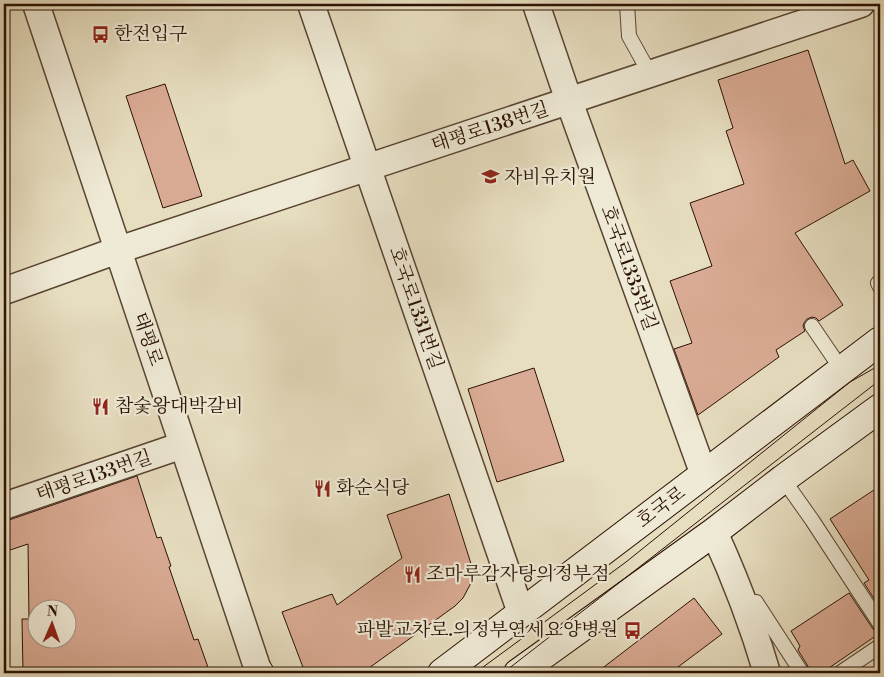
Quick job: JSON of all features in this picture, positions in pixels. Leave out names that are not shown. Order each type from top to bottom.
[{"type":"street","name":"태평로","points":[[36,4],[259,673]]},
{"type":"street","name":"호국로1331번길","points":[[311,4],[521,613]]},
{"type":"street","name":"호국로1335번길","points":[[536,4],[569,101],[704,475]]},
{"type":"street","name":"태평로138번길","points":[[4,291],[118,250],[861,4]]},
{"type":"street","name":"호국로","points":[[442,673],[880,341]]},
{"type":"street","points":[[531,669],[880,408]]},
{"type":"street","name":"태평로133번길","points":[[4,506],[183,446]]},
{"type":"street","points":[[714,532],[744,603],[767,673]]},
{"type":"lane","points":[[627,4],[629,36],[650,74]]},
{"type":"lane","points":[[812,326],[842,370]]},
{"type":"lane","points":[[783,479],[880,624]]},
{"type":"lane","points":[[744,603],[756,602],[802,673]]},
{"type":"lane","points":[[840,673],[880,646]]},
{"type":"building","points":[[808,50],[845,164],[853,160],[870,191],[795,233],[843,305],[819,321],[812,317],[807,319],[803,326],[805,331],[776,350],[779,357],[698,415],[674,349],[692,343],[670,281],[712,266],[690,203],[744,184],[726,131],[733,128],[718,80]]},
{"type":"building","points":[[165,84],[202,196],[163,208],[126,96]]},
{"type":"building","points":[[534,368],[564,461],[497,482],[468,389]]},
{"type":"building","points":[[137,476],[157,538],[161,537],[171,566],[169,567],[194,640],[198,639],[210,673],[23,673],[22,619],[28,619],[28,650],[78,650],[78,600],[29,600],[28,544],[4,552],[4,521]]},
{"type":"building","points":[[880,486],[880,608],[864,583],[869,580],[830,519]]},
{"type":"building","points":[[449,494],[472,567],[471,583],[463,598],[455,606],[362,673],[304,670],[282,612],[332,594],[337,605],[402,558],[387,515]]},
{"type":"building","points":[[849,593],[873,629],[880,633],[826,670],[809,668],[798,650],[800,646],[791,631]]},
{"type":"building","points":[[694,598],[722,634],[670,673],[596,673]]},
{"type":"tram line","points":[[475,673],[626,562],[850,382],[880,365]]},
{"type":"tram line","points":[[503,673],[880,380]]},
{"type":"place","name":"한전입구","points":[[100,34]]},
{"type":"place","name":"자비유치원","points":[[490,177]]},
{"type":"place","name":"참숯왕대박갈비","points":[[101,406]]},
{"type":"place","name":"화순식당","points":[[322,488]]},
{"type":"place","name":"조마루감자탕의정부점","points":[[412,574]]},
{"type":"place","name":"파발교차로.의정부연세요양병원","points":[[632,630]]}]
